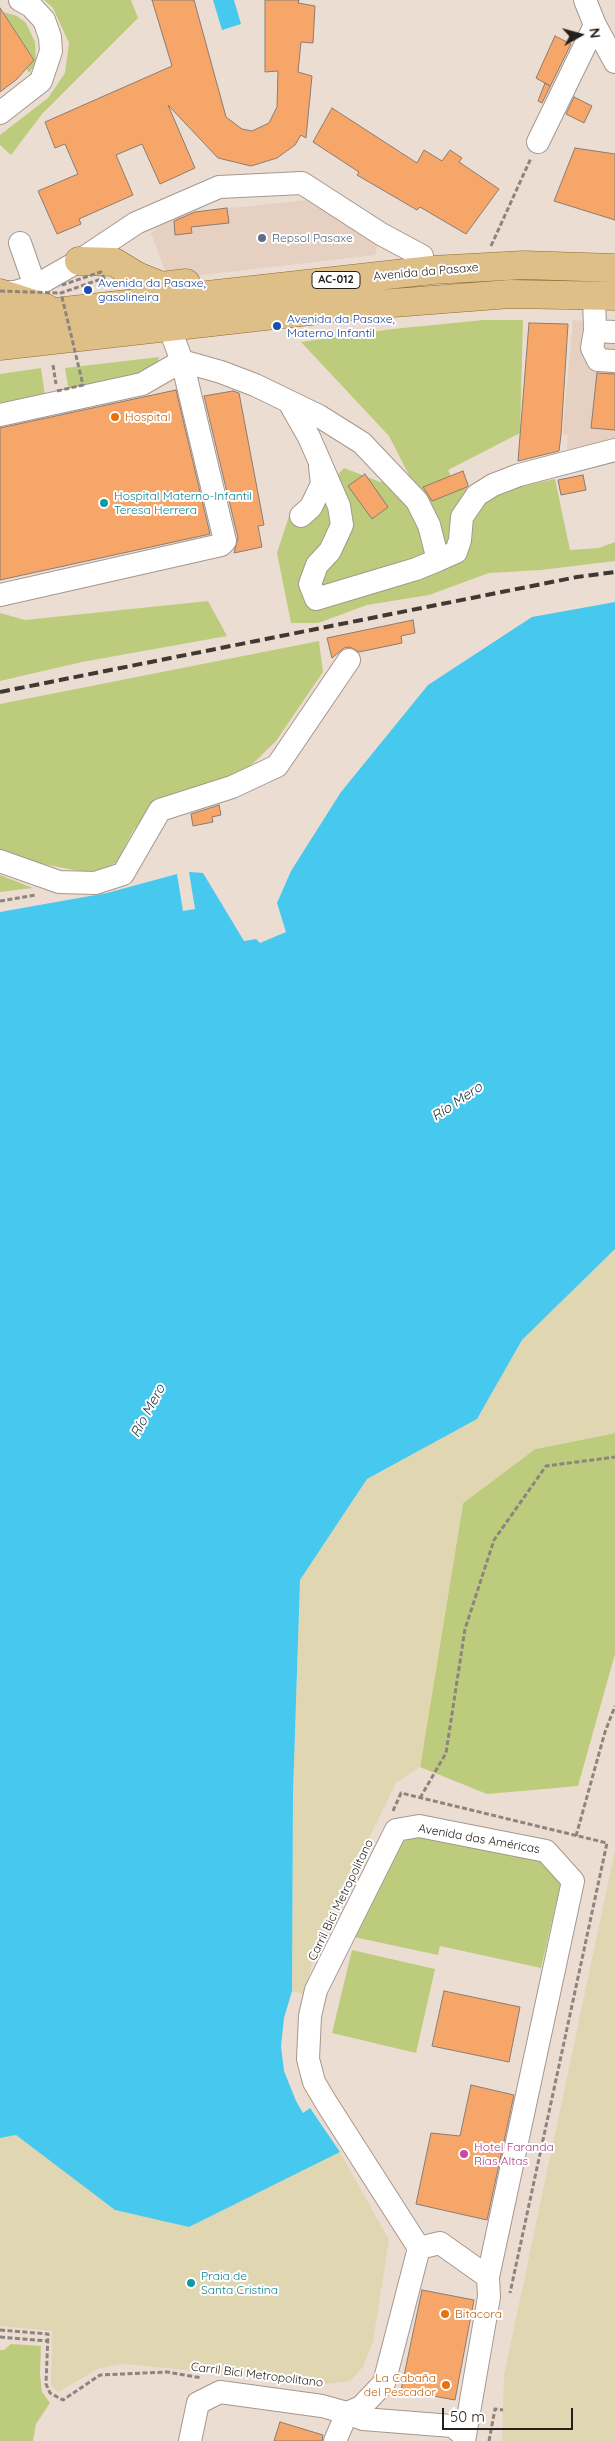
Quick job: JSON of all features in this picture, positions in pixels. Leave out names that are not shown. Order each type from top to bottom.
[{"type":"main road","points":[[79,261],[114,262],[137,276],[162,286],[422,256],[542,251],[615,255]]},
{"type":"main road","name":"Avenida da Pasaxe","points":[[26,297],[524,265],[615,268]]},
{"type":"main road","name":"AC-012","points":[[0,346],[354,306],[510,294],[605,295]]},
{"type":"street","points":[[0,113],[41,81],[51,51],[50,37],[44,20],[31,6],[20,0]]},
{"type":"street","points":[[585,0],[595,25],[615,62]]},
{"type":"street","points":[[538,142],[595,25]]},
{"type":"street","name":"Avenida da Pasaxe","points":[[26,297],[136,223],[220,187],[302,183],[381,234],[422,256]]},
{"type":"street","points":[[605,295],[605,331],[592,348],[598,360],[615,362]]},
{"type":"street","points":[[0,595],[221,545],[225,541],[182,361],[169,327]]},
{"type":"street","points":[[0,415],[142,384],[182,361],[221,372],[289,402],[345,430],[362,443],[417,501],[429,525],[438,560]]},
{"type":"street","points":[[289,402],[309,437],[339,506],[342,525],[330,551],[317,565],[310,584],[316,599],[416,568],[456,552],[460,540],[462,517],[477,495],[492,484],[615,450]]},
{"type":"street","points":[[301,516],[311,507],[322,484],[320,465]]},
{"type":"street","points":[[0,861],[58,882],[95,883],[123,874],[160,810],[232,787],[277,766],[349,660]]},
{"type":"street","name":"Avenida das Américas","points":[[419,2248],[314,2082],[308,2059],[310,2016],[316,1990],[396,1830],[419,1826],[546,1851],[573,1881],[488,2277],[489,2297],[471,2437]]},
{"type":"street","points":[[334,2441],[347,2413],[361,2407],[384,2384],[419,2248],[440,2243],[488,2277]]},
{"type":"street","points":[[190,2441],[198,2403],[220,2392],[322,2406],[363,2419],[452,2426],[471,2437]]},
{"type":"path","points":[[488,253],[538,142]]},
{"type":"path","points":[[101,272],[104,278],[26,297],[101,272]]},
{"type":"path","points":[[26,297],[83,385],[58,391],[53,365]]},
{"type":"path","points":[[420,1798],[446,1753],[465,1630],[494,1540],[546,1466],[615,1457]]},
{"type":"path","points":[[576,1836],[605,1732],[615,1706]]},
{"type":"path","points":[[391,1817],[401,1794],[607,1843],[508,2301]]},
{"type":"path","points":[[0,2330],[48,2334],[48,2341],[0,2337]]},
{"type":"path","name":"Carril Bici Metropolitano","points":[[48,2341],[46,2384],[50,2393],[63,2400],[100,2375],[167,2372],[206,2379]]},
{"type":"path","points":[[471,2437],[488,2441],[495,2409],[503,2410]]},
{"type":"shaded area","name":"Repsol Pasaxe","points":[[318,199],[378,242],[375,255],[168,279],[151,233],[173,214]]},
{"type":"shaded area","points":[[573,320],[615,323],[615,447],[566,460],[568,435],[563,434],[563,425]]},
{"type":"green space","points":[[44,0],[131,0],[138,18],[42,114],[11,155],[0,145],[0,135],[48,98],[65,73],[69,43],[53,8]]},
{"type":"green space","points":[[3,12],[17,16],[26,23],[35,42],[36,63],[29,73],[27,69],[34,59]]},
{"type":"green space","points":[[483,320],[523,320],[520,433],[448,470],[453,481],[477,495],[555,479],[570,550],[599,548],[615,542],[615,561],[541,570],[489,573],[429,595],[367,605],[318,623],[291,623],[277,553],[290,513],[323,490],[344,468],[380,482],[414,485],[389,436],[301,342],[393,329]]},
{"type":"green space","points":[[159,357],[158,362],[148,374],[69,391],[65,368]]},
{"type":"green space","points":[[41,368],[45,396],[0,404],[0,374]]},
{"type":"green space","points":[[208,601],[227,636],[82,662],[0,681],[0,613],[25,620]]},
{"type":"green space","points":[[319,641],[323,672],[276,741],[243,773],[156,802],[133,831],[117,862],[95,874],[32,862],[0,850],[0,704]]},
{"type":"green space","points":[[0,875],[33,888],[0,892]]},
{"type":"green space","points":[[615,1433],[615,1654],[578,1786],[487,1794],[420,1767],[463,1503],[535,1449]]},
{"type":"green space","points":[[413,1836],[548,1860],[561,1882],[541,1968],[440,1946],[438,1955],[354,1937],[398,1845]]},
{"type":"green space","points":[[352,1950],[435,1969],[416,2053],[332,2033]]},
{"type":"green space","points":[[11,2344],[41,2346],[40,2374],[42,2392],[50,2403],[36,2424],[33,2441],[0,2441],[0,2350],[4,2350]]},
{"type":"sand","points":[[615,1249],[615,1433],[535,1449],[463,1503],[420,1767],[396,1783],[321,1936],[303,1994],[292,1991],[293,1793],[300,1580],[367,1479],[477,1419],[522,1340]]},
{"type":"sand","points":[[615,1850],[615,2441],[502,2441],[504,2375]]},
{"type":"sand","name":"Praia de Santa Cristina","points":[[16,2135],[115,2210],[189,2227],[340,2152],[389,2240],[373,2341],[363,2367],[350,2381],[327,2384],[124,2364],[100,2368],[58,2392],[51,2385],[52,2331],[0,2326],[0,2138]]},
{"type":"water","points":[[213,0],[234,0],[241,24],[222,30]]},
{"type":"water","name":"Río Mero","points":[[615,602],[615,1249],[522,1340],[477,1419],[367,1479],[300,1580],[293,1793],[292,1991],[284,2018],[281,2046],[284,2071],[296,2101],[303,2113],[310,2108],[340,2152],[189,2227],[115,2210],[16,2135],[0,2138],[0,912],[107,893],[177,874],[183,911],[195,909],[189,872],[203,873],[244,941],[256,939],[260,943],[286,932],[277,903],[291,871],[341,792],[428,685],[532,617]]},
{"type":"building","points":[[152,0],[194,0],[226,117],[242,129],[252,131],[269,123],[277,107],[278,71],[265,72],[265,0],[299,0],[298,3],[315,6],[313,43],[301,42],[298,72],[312,76],[306,138],[301,135],[295,145],[277,158],[251,166],[218,158],[168,105],[195,168],[160,184],[142,144],[116,155],[133,195],[79,219],[81,224],[57,234],[38,191],[78,174],[65,144],[55,148],[45,122],[172,66]]},
{"type":"building","points":[[0,8],[34,60],[17,79],[0,92]]},
{"type":"building","points":[[555,36],[571,44],[542,103],[538,101],[545,83],[536,78]]},
{"type":"building","points":[[574,97],[592,106],[584,123],[566,114]]},
{"type":"building","points":[[332,108],[417,163],[424,150],[442,161],[450,150],[462,158],[459,162],[499,189],[466,234],[420,207],[417,210],[357,175],[359,172],[313,142]]},
{"type":"building","points":[[575,148],[615,154],[615,220],[554,201]]},
{"type":"building","points":[[227,208],[229,223],[191,227],[192,233],[175,235],[174,221],[195,212]]},
{"type":"building","points":[[529,323],[568,324],[561,435],[559,451],[518,461]]},
{"type":"building","points":[[597,373],[615,374],[615,430],[591,428]]},
{"type":"building","name":"Hospital Materno-Infantil Teresa Herrera","points":[[176,390],[210,534],[0,580],[0,428]]},
{"type":"building","points":[[233,391],[239,393],[264,525],[258,526],[262,547],[234,553],[238,538],[204,396]]},
{"type":"building","points":[[463,471],[467,487],[432,501],[423,487]]},
{"type":"building","points":[[365,474],[388,507],[372,519],[348,486]]},
{"type":"building","points":[[583,475],[586,490],[561,495],[558,480]]},
{"type":"building","points":[[413,620],[415,633],[401,636],[402,643],[359,652],[350,647],[344,648],[332,658],[327,638]]},
{"type":"building","points":[[219,805],[221,815],[212,817],[213,822],[193,826],[191,814]]},
{"type":"building","points":[[444,1991],[520,2007],[509,2062],[432,2046]]},
{"type":"building","name":"Hotel Faranda Rías Altas","points":[[471,2085],[514,2095],[487,2220],[416,2204],[431,2133],[460,2136]]},
{"type":"building","points":[[422,2290],[474,2300],[455,2400],[401,2390]]},
{"type":"building","points":[[280,2422],[323,2435],[322,2441],[274,2441]]},
{"type":"railway","points":[[0,692],[577,577],[615,572]]},
{"type":"place","name":"Repsol Pasaxe","points":[[262,238]]},
{"type":"place","name":"Avenida da Pasaxe, gasolineira","points":[[88,290]]},
{"type":"place","name":"Avenida da Pasaxe, Materno Infantil","points":[[277,326]]},
{"type":"place","name":"Hospital","points":[[115,417]]},
{"type":"place","name":"Hospital Materno-Infantil Teresa Herrera","points":[[104,503]]},
{"type":"place","name":"Hotel Faranda Rías Altas","points":[[464,2154]]},
{"type":"place","name":"Praia de Santa Cristina","points":[[191,2283]]},
{"type":"place","name":"Bitacora","points":[[445,2314]]},
{"type":"place","name":"La Cabaña del Pescador","points":[[446,2385]]}]
